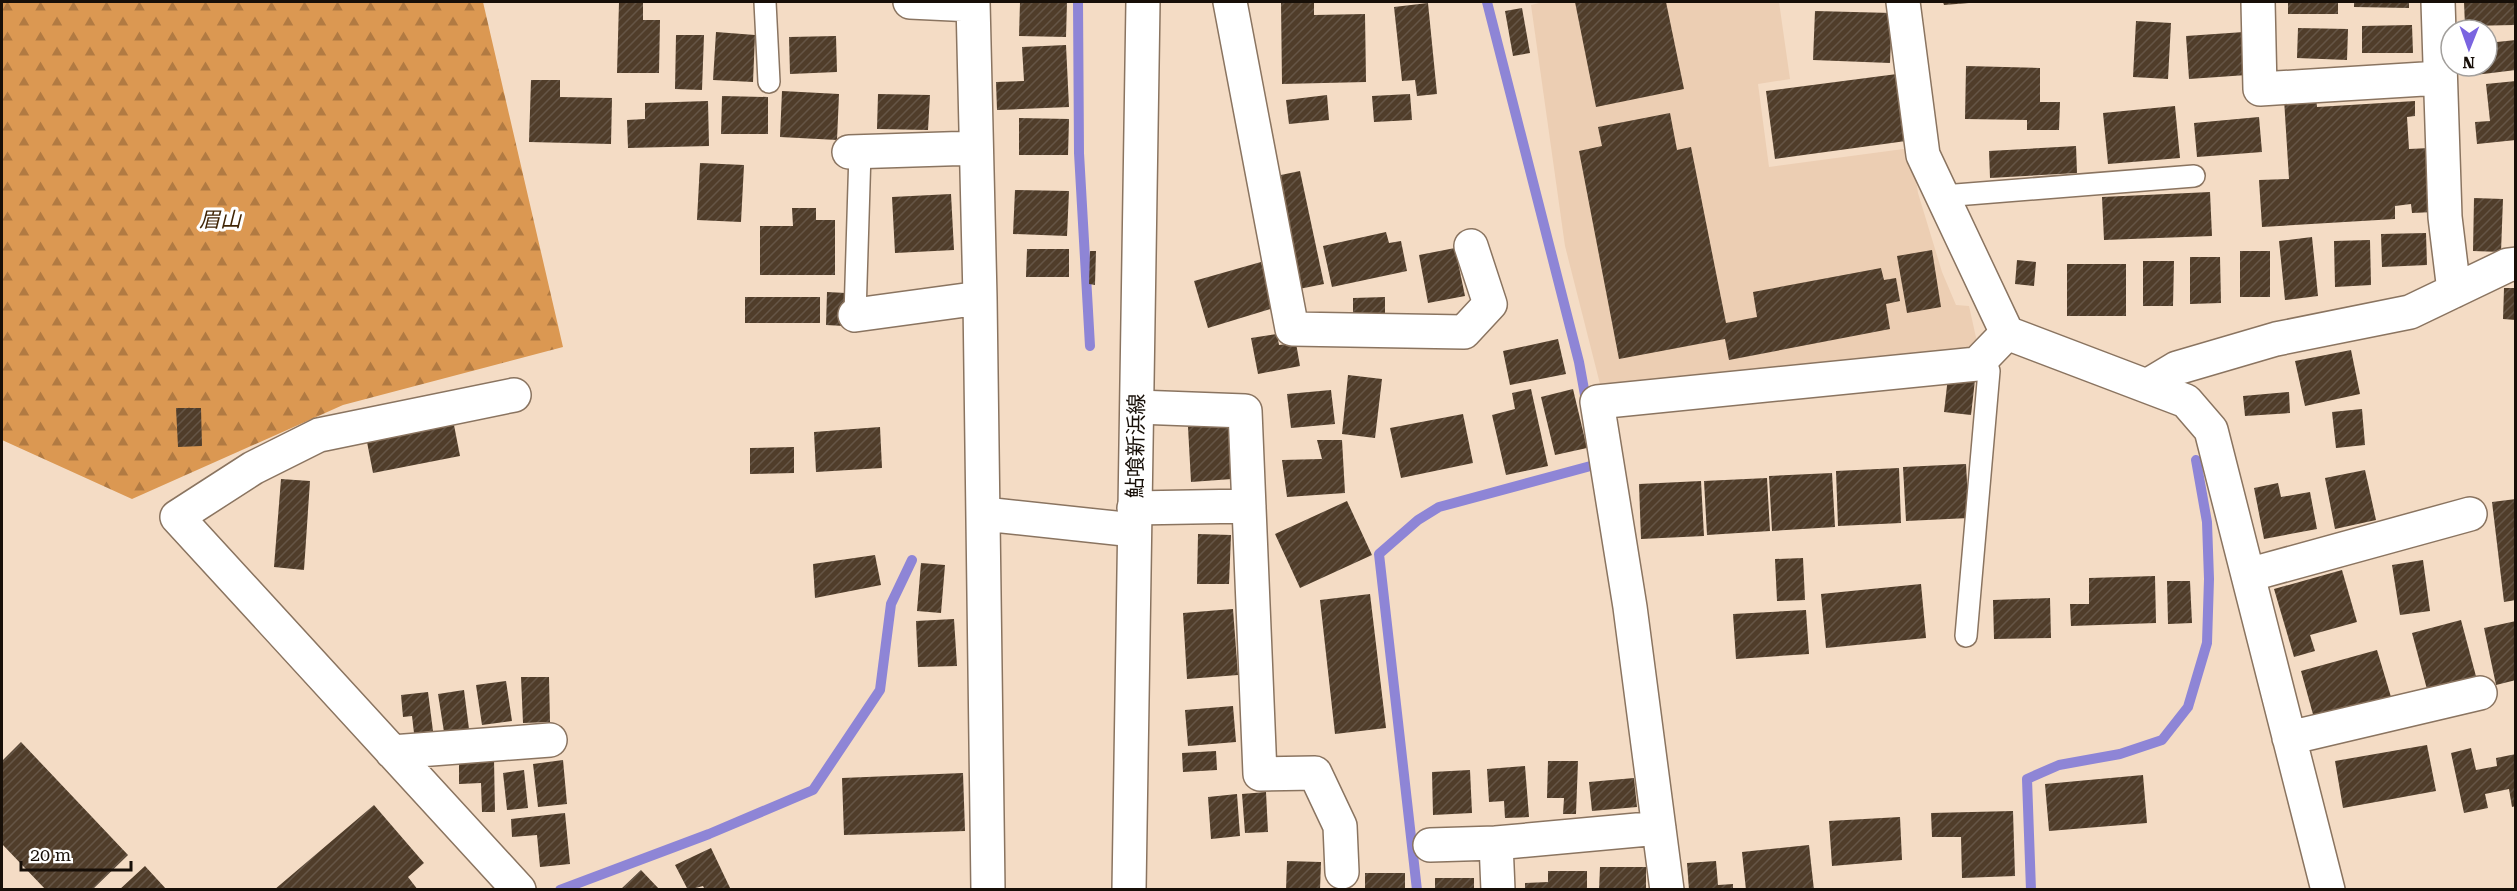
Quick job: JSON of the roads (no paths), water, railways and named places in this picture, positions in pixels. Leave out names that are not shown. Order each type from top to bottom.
[{"type":"street","points":[[910,2],[973,3],[984,514],[988,890]]},
{"type":"street","name":"鮎喰新浜線","points":[[1129,890],[1143,2]]},
{"type":"street","points":[[1230,2],[1292,329],[1464,332],[1490,304],[1471,246]]},
{"type":"street","points":[[1903,2],[1923,155],[2007,333],[2186,401],[2211,430],[2289,738],[2321,889]]},
{"type":"street","points":[[2258,2],[2260,89],[2440,78],[2445,217],[2454,291]]},
{"type":"street","points":[[2438,2],[2439,40]]},
{"type":"street","points":[[855,152],[976,148]]},
{"type":"street","points":[[2147,386],[2177,368],[2276,339],[2409,312],[2508,265],[2516,264]]},
{"type":"street","points":[[855,315],[980,298]]},
{"type":"street","points":[[1667,890],[1630,607],[1597,402],[1977,364],[2007,333]]},
{"type":"street","points":[[513,888],[177,517],[253,468],[319,435],[514,395]]},
{"type":"street","points":[[1137,408],[1245,411],[1260,774],[1315,774],[1347,826],[1342,872]]},
{"type":"street","points":[[984,514],[1134,519],[1249,506]]},
{"type":"street","points":[[2248,575],[2470,514]]},
{"type":"street","points":[[2289,738],[2480,693]]},
{"type":"street","points":[[392,752],[550,740]]},
{"type":"street","points":[[1430,845],[1496,843],[1659,828]]},
{"type":"street","points":[[1496,843],[1498,890]]},
{"type":"lane","points":[[765,2],[769,82]]},
{"type":"lane","points":[[855,152],[855,315]]},
{"type":"lane","points":[[1943,196],[2194,176]]},
{"type":"lane","points":[[1966,636],[1989,371],[1984,357]]},
{"type":"waterway","points":[[1078,2],[1079,153],[1090,346]]},
{"type":"waterway","points":[[1487,2],[1579,362],[1587,406]]},
{"type":"waterway","points":[[1417,890],[1379,554],[1418,520],[1439,507],[1598,464],[1596,457]]},
{"type":"waterway","points":[[2031,890],[2027,779],[2059,765],[2120,754],[2162,740],[2188,707],[2207,643],[2209,579],[2207,522],[2196,460]]},
{"type":"waterway","points":[[560,890],[709,834],[813,790],[880,690],[891,604],[912,560]]},
{"type":"park label","name":"眉山","points":[[220,220]]}]
